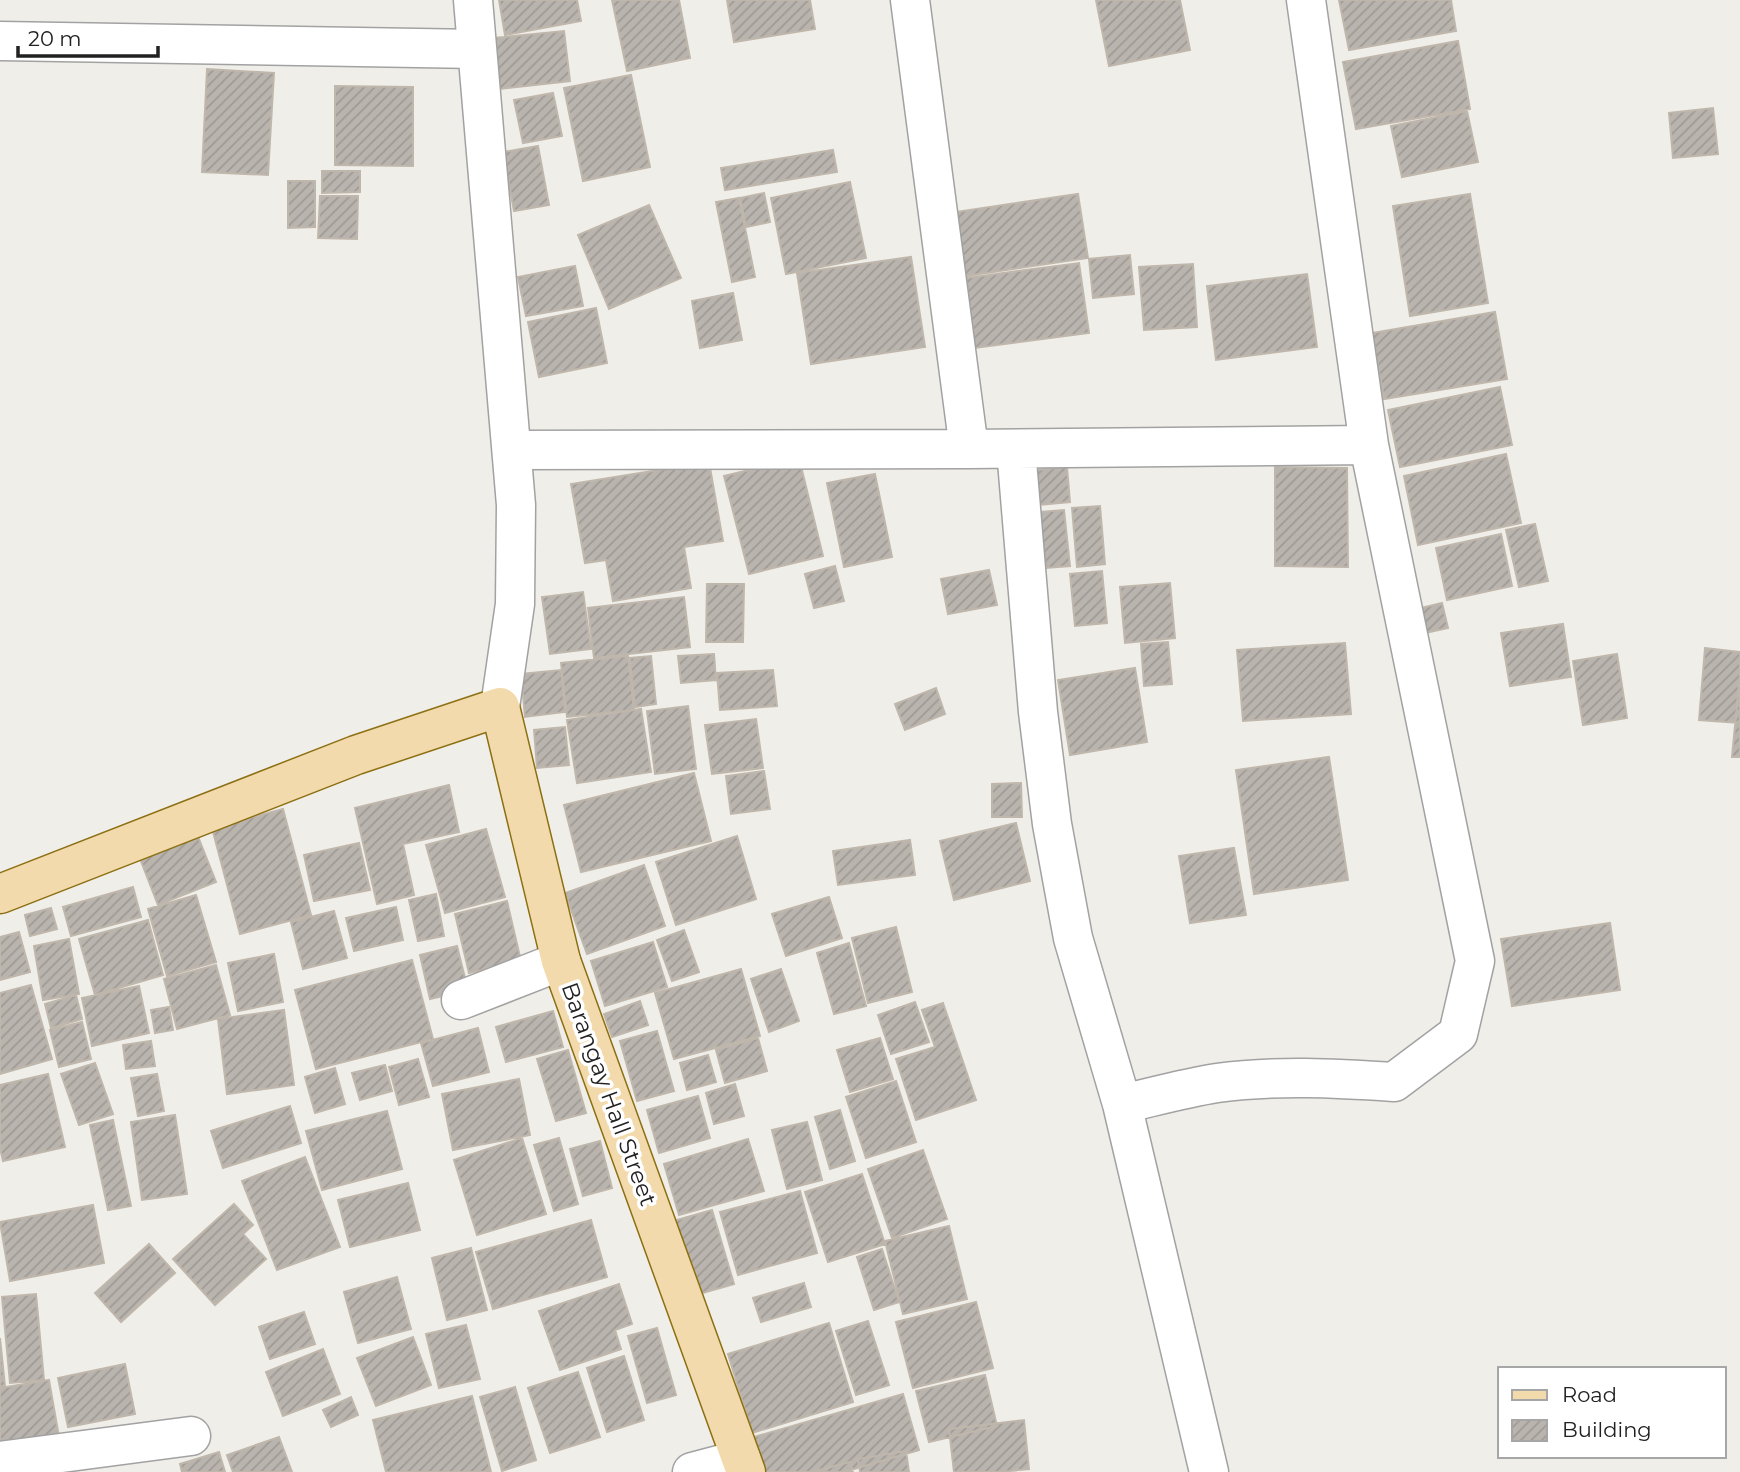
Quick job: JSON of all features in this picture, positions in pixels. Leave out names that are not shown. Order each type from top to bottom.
[{"type":"main road","points":[[0,894],[356,755],[500,707]]},
{"type":"main road","name":"Barangay Hall Street","points":[[500,707],[561,961],[744,1466]]},
{"type":"street","points":[[473,0],[516,505],[515,604],[500,707]]},
{"type":"street","points":[[910,0],[970,449]]},
{"type":"street","points":[[1122,1104],[1216,1084],[1279,1077],[1394,1082],[1458,1034],[1475,961],[1369,445],[1306,0]]},
{"type":"street","points":[[0,41],[477,49]]},
{"type":"street","points":[[512,450],[1369,445]]},
{"type":"street","points":[[1016,449],[1038,712],[1052,824],[1073,938],[1122,1104],[1209,1472]]},
{"type":"street","points":[[461,1000],[561,961]]},
{"type":"street","points":[[0,1461],[191,1436]]},
{"type":"street","points":[[692,1472],[744,1466]]},
{"type":"building","points":[[499,0],[577,0],[581,21],[505,35]]},
{"type":"building","points":[[612,0],[679,0],[690,58],[627,71]]},
{"type":"building","points":[[727,0],[810,0],[815,29],[734,42]]},
{"type":"building","points":[[1096,0],[1180,0],[1190,50],[1109,66]]},
{"type":"building","points":[[1339,0],[1451,0],[1456,31],[1349,50]]},
{"type":"building","points":[[564,31],[570,81],[500,89],[494,38]]},
{"type":"building","points":[[1458,41],[1470,109],[1356,129],[1343,62]]},
{"type":"building","points":[[207,69],[274,73],[268,175],[202,172]]},
{"type":"building","points":[[631,75],[650,167],[583,181],[564,88]]},
{"type":"building","points":[[335,86],[413,87],[413,166],[335,165]]},
{"type":"building","points":[[553,93],[562,136],[523,143],[514,100]]},
{"type":"building","points":[[1713,108],[1718,154],[1673,158],[1669,113]]},
{"type":"building","points":[[1467,111],[1478,162],[1402,177],[1391,126]]},
{"type":"building","points":[[538,146],[549,205],[514,211],[503,152]]},
{"type":"building","points":[[833,150],[837,172],[725,190],[721,168]]},
{"type":"building","points":[[322,171],[360,171],[360,192],[322,193]]},
{"type":"building","points":[[288,181],[315,181],[315,227],[288,228]]},
{"type":"building","points":[[850,182],[866,258],[786,274],[771,198]]},
{"type":"building","points":[[764,193],[770,222],[746,227],[740,198]]},
{"type":"building","points":[[1078,194],[1088,258],[959,277],[949,213]]},
{"type":"building","points":[[1470,194],[1488,303],[1410,316],[1393,206]]},
{"type":"building","points":[[320,196],[358,196],[357,239],[318,238]]},
{"type":"building","points":[[739,198],[755,277],[732,282],[716,202]]},
{"type":"building","points":[[649,205],[681,278],[609,309],[578,235]]},
{"type":"building","points":[[1130,255],[1134,294],[1093,298],[1089,259]]},
{"type":"building","points":[[911,257],[925,347],[811,364],[797,273]]},
{"type":"building","points":[[1079,263],[1089,333],[975,348],[966,278]]},
{"type":"building","points":[[1193,264],[1197,327],[1144,330],[1139,267]]},
{"type":"building","points":[[575,266],[583,306],[526,316],[518,277]]},
{"type":"building","points":[[1307,274],[1317,347],[1216,360],[1207,286]]},
{"type":"building","points":[[733,293],[742,340],[700,348],[692,301]]},
{"type":"building","points":[[596,308],[607,363],[539,377],[528,322]]},
{"type":"building","points":[[1495,312],[1507,379],[1384,399],[1372,333]]},
{"type":"building","points":[[1500,387],[1512,445],[1400,467],[1388,410]]},
{"type":"building","points":[[1506,454],[1521,523],[1418,545],[1404,476]]},
{"type":"building","points":[[799,458],[823,556],[749,574],[724,476]]},
{"type":"building","points":[[709,462],[723,541],[684,547],[691,588],[613,601],[606,560],[585,563],[571,484]]},
{"type":"building","points":[[1067,467],[1070,502],[1028,506],[1025,471]]},
{"type":"building","points":[[1275,467],[1347,468],[1348,567],[1275,566]]},
{"type":"building","points":[[875,474],[892,557],[844,567],[827,483]]},
{"type":"building","points":[[1100,506],[1105,564],[1077,567],[1072,508]]},
{"type":"building","points":[[1064,510],[1070,566],[1033,569],[1027,513]]},
{"type":"building","points":[[1535,524],[1548,581],[1519,587],[1506,530]]},
{"type":"building","points":[[1501,534],[1512,586],[1447,600],[1436,548]]},
{"type":"building","points":[[835,566],[844,601],[814,608],[805,574]]},
{"type":"building","points":[[989,570],[997,605],[948,614],[941,579]]},
{"type":"building","points":[[1102,571],[1107,623],[1075,626],[1070,574]]},
{"type":"building","points":[[1170,583],[1175,638],[1125,643],[1120,587]]},
{"type":"building","points":[[707,584],[744,584],[743,642],[706,642]]},
{"type":"building","points":[[583,592],[591,649],[550,654],[542,597]]},
{"type":"building","points":[[684,597],[690,647],[594,658],[588,608]]},
{"type":"building","points":[[1442,603],[1448,628],[1425,633],[1421,608]]},
{"type":"building","points":[[1563,624],[1571,677],[1510,686],[1501,633]]},
{"type":"building","points":[[1168,642],[1172,684],[1144,686],[1141,644]]},
{"type":"building","points":[[1345,643],[1351,714],[1243,721],[1237,650]]},
{"type":"building","points":[[1705,648],[1740,652],[1740,723],[1699,720]]},
{"type":"building","points":[[714,654],[716,680],[681,683],[678,656]]},
{"type":"building","points":[[1617,654],[1627,718],[1583,725],[1573,661]]},
{"type":"building","points":[[628,656],[634,710],[567,717],[561,663]]},
{"type":"building","points":[[651,656],[656,704],[635,707],[630,658]]},
{"type":"building","points":[[1135,668],[1147,742],[1070,755],[1058,680]]},
{"type":"building","points":[[561,670],[565,712],[525,717],[521,674]]},
{"type":"building","points":[[773,670],[777,706],[720,710],[717,673]]},
{"type":"building","points":[[1739,684],[1740,757],[1732,757]]},
{"type":"building","points":[[936,688],[945,714],[905,730],[895,704]]},
{"type":"building","points":[[688,706],[696,769],[655,774],[647,711]]},
{"type":"building","points":[[641,709],[651,772],[577,783],[567,720]]},
{"type":"building","points":[[756,719],[763,768],[712,774],[705,725]]},
{"type":"building","points":[[565,727],[569,765],[537,768],[534,730]]},
{"type":"building","points":[[1329,757],[1348,880],[1254,894],[1236,770]]},
{"type":"building","points":[[764,771],[770,809],[731,814],[726,776]]},
{"type":"building","points":[[694,773],[711,841],[581,872],[564,805]]},
{"type":"building","points":[[1021,783],[1022,817],[992,817],[992,784]]},
{"type":"building","points":[[449,785],[459,832],[403,844],[414,895],[377,904],[355,808]]},
{"type":"building","points":[[283,809],[311,915],[240,934],[212,828]]},
{"type":"building","points":[[1016,823],[1030,881],[954,900],[940,841]]},
{"type":"building","points":[[486,829],[505,897],[445,913],[426,845]]},
{"type":"building","points":[[197,834],[216,882],[158,905],[139,856]]},
{"type":"building","points":[[737,836],[756,899],[676,925],[656,862]]},
{"type":"building","points":[[910,840],[915,875],[838,885],[833,851]]},
{"type":"building","points":[[359,843],[370,890],[314,901],[304,855]]},
{"type":"building","points":[[1234,848],[1246,915],[1190,923],[1179,856]]},
{"type":"building","points":[[644,865],[665,926],[587,954],[565,893]]},
{"type":"building","points":[[133,887],[141,917],[71,936],[63,907]]},
{"type":"building","points":[[436,894],[444,936],[418,941],[409,900]]},
{"type":"building","points":[[196,895],[216,962],[167,976],[148,909]]},
{"type":"building","points":[[829,897],[842,938],[786,956],[772,914]]},
{"type":"building","points":[[507,901],[521,961],[469,973],[455,914]]},
{"type":"building","points":[[396,907],[403,940],[354,951],[346,918]]},
{"type":"building","points":[[51,908],[57,929],[30,936],[25,915]]},
{"type":"building","points":[[334,911],[347,958],[303,969],[291,922]]},
{"type":"building","points":[[148,920],[163,975],[95,995],[79,939]]},
{"type":"building","points":[[1610,923],[1620,990],[1512,1006],[1501,939]]},
{"type":"building","points":[[896,927],[912,992],[868,1003],[852,938]]},
{"type":"building","points":[[684,930],[699,972],[672,981],[657,940]]},
{"type":"building","points":[[19,932],[30,972],[0,980],[0,937]]},
{"type":"building","points":[[69,939],[79,994],[43,1000],[34,946]]},
{"type":"building","points":[[653,942],[667,987],[605,1006],[591,961]]},
{"type":"building","points":[[849,943],[866,1006],[834,1014],[817,953]]},
{"type":"building","points":[[457,946],[468,990],[430,999],[420,955]]},
{"type":"building","points":[[274,954],[283,1002],[238,1011],[228,963]]},
{"type":"building","points":[[412,960],[433,1039],[316,1069],[295,990]]},
{"type":"building","points":[[216,965],[230,1015],[177,1029],[164,979]]},
{"type":"building","points":[[741,969],[760,1036],[674,1059],[655,993]]},
{"type":"building","points":[[781,969],[799,1021],[769,1032],[751,979]]},
{"type":"building","points":[[31,985],[52,1059],[0,1074],[0,993]]},
{"type":"building","points":[[139,986],[149,1033],[92,1046],[82,998]]},
{"type":"building","points":[[76,995],[82,1019],[51,1028],[45,1004]]},
{"type":"building","points":[[640,1001],[648,1025],[612,1037],[604,1014]]},
{"type":"building","points":[[915,1002],[929,1042],[891,1054],[878,1015]]},
{"type":"building","points":[[943,1003],[976,1100],[916,1120],[896,1059],[935,1047],[922,1010]]},
{"type":"building","points":[[169,1007],[173,1030],[155,1033],[151,1010]]},
{"type":"building","points":[[284,1010],[294,1085],[227,1094],[218,1019]]},
{"type":"building","points":[[553,1011],[563,1047],[506,1062],[496,1027]]},
{"type":"building","points":[[82,1022],[91,1059],[59,1067],[50,1030]]},
{"type":"building","points":[[478,1028],[489,1072],[433,1086],[421,1043]]},
{"type":"building","points":[[657,1031],[674,1091],[637,1101],[620,1041]]},
{"type":"building","points":[[758,1038],[767,1071],[725,1083],[716,1050]]},
{"type":"building","points":[[880,1038],[893,1079],[850,1092],[837,1050]]},
{"type":"building","points":[[151,1041],[155,1066],[126,1069],[123,1045]]},
{"type":"building","points":[[568,1050],[586,1113],[556,1121],[537,1059]]},
{"type":"building","points":[[708,1055],[716,1082],[687,1090],[680,1063]]},
{"type":"building","points":[[418,1059],[429,1097],[399,1105],[389,1067]]},
{"type":"building","points":[[95,1063],[113,1114],[79,1125],[61,1074]]},
{"type":"building","points":[[385,1065],[392,1091],[360,1100],[352,1073]]},
{"type":"building","points":[[335,1068],[345,1104],[315,1113],[305,1077]]},
{"type":"building","points":[[48,1074],[65,1147],[3,1161],[0,1148],[0,1085]]},
{"type":"building","points":[[157,1074],[164,1111],[138,1116],[131,1078]]},
{"type":"building","points":[[519,1079],[530,1135],[453,1150],[442,1094]]},
{"type":"building","points":[[896,1081],[916,1142],[866,1158],[846,1097]]},
{"type":"building","points":[[735,1084],[744,1116],[714,1124],[706,1093]]},
{"type":"building","points":[[698,1096],[710,1138],[659,1153],[647,1110]]},
{"type":"building","points":[[290,1106],[301,1143],[223,1168],[211,1131]]},
{"type":"building","points":[[840,1110],[855,1161],[830,1169],[815,1117]]},
{"type":"building","points":[[387,1111],[402,1169],[322,1190],[306,1131]]},
{"type":"building","points":[[175,1115],[187,1194],[142,1200],[131,1122]]},
{"type":"building","points":[[113,1120],[131,1206],[108,1210],[90,1125]]},
{"type":"building","points":[[807,1122],[822,1180],[787,1189],[772,1130]]},
{"type":"building","points":[[522,1138],[546,1214],[477,1235],[454,1160]]},
{"type":"building","points":[[559,1138],[578,1204],[554,1211],[534,1145]]},
{"type":"building","points":[[748,1139],[764,1191],[679,1215],[664,1164]]},
{"type":"building","points":[[600,1141],[612,1188],[583,1196],[570,1149]]},
{"type":"building","points":[[923,1150],[947,1219],[892,1238],[868,1169]]},
{"type":"building","points":[[305,1157],[340,1247],[277,1270],[242,1181]]},
{"type":"building","points":[[862,1174],[885,1244],[828,1262],[805,1192]]},
{"type":"building","points":[[408,1183],[420,1230],[350,1247],[338,1200]]},
{"type":"building","points":[[800,1191],[817,1253],[738,1275],[720,1212]]},
{"type":"building","points":[[234,1204],[253,1225],[243,1234],[266,1259],[215,1305],[173,1259]]},
{"type":"building","points":[[93,1205],[104,1263],[10,1281],[0,1222]]},
{"type":"building","points":[[712,1210],[734,1284],[692,1296],[670,1222]]},
{"type":"building","points":[[591,1220],[607,1277],[493,1309],[476,1252]]},
{"type":"building","points":[[949,1226],[967,1299],[903,1314],[885,1241]]},
{"type":"building","points":[[149,1244],[175,1273],[121,1322],[95,1293]]},
{"type":"building","points":[[471,1248],[487,1310],[447,1320],[432,1258]]},
{"type":"building","points":[[882,1249],[899,1302],[874,1310],[857,1257]]},
{"type":"building","points":[[397,1277],[411,1329],[358,1343],[344,1292]]},
{"type":"building","points":[[804,1283],[811,1307],[761,1322],[753,1298]]},
{"type":"building","points":[[619,1284],[632,1324],[615,1330],[621,1349],[560,1370],[539,1311]]},
{"type":"building","points":[[36,1294],[44,1380],[10,1383],[2,1297]]},
{"type":"building","points":[[976,1302],[993,1368],[913,1388],[896,1322]]},
{"type":"building","points":[[304,1312],[315,1344],[270,1359],[259,1327]]},
{"type":"building","points":[[868,1321],[889,1385],[856,1395],[836,1331]]},
{"type":"building","points":[[829,1323],[853,1402],[752,1433],[728,1354]]},
{"type":"building","points":[[466,1325],[480,1379],[439,1388],[426,1334]]},
{"type":"building","points":[[657,1328],[676,1395],[647,1403],[628,1336]]},
{"type":"building","points":[[413,1337],[431,1385],[376,1406],[357,1358]]},
{"type":"building","points":[[0,1338],[5,1386],[0,1386]]},
{"type":"building","points":[[323,1349],[340,1394],[283,1416],[266,1372]]},
{"type":"building","points":[[624,1356],[644,1420],[607,1432],[587,1368]]},
{"type":"building","points":[[125,1364],[135,1414],[68,1427],[58,1378]]},
{"type":"building","points":[[578,1372],[600,1437],[550,1453],[528,1388]]},
{"type":"building","points":[[985,1375],[997,1426],[929,1442],[916,1391]]},
{"type":"building","points":[[49,1380],[59,1437],[0,1447],[0,1388]]},
{"type":"building","points":[[515,1387],[536,1460],[502,1471],[480,1397]]},
{"type":"building","points":[[903,1394],[919,1450],[844,1472],[765,1472],[754,1437]]},
{"type":"building","points":[[472,1396],[491,1472],[386,1472],[373,1420]]},
{"type":"building","points":[[351,1397],[358,1415],[331,1427],[323,1410]]},
{"type":"building","points":[[1024,1420],[1029,1469],[954,1472],[949,1429]]},
{"type":"building","points":[[279,1437],[292,1472],[233,1472],[227,1455]]},
{"type":"building","points":[[906,1451],[909,1472],[860,1472],[858,1459]]},
{"type":"building","points":[[219,1452],[225,1472],[182,1472],[180,1464]]},
{"type":"building","points":[[850,1462],[853,1472],[811,1472]]}]
